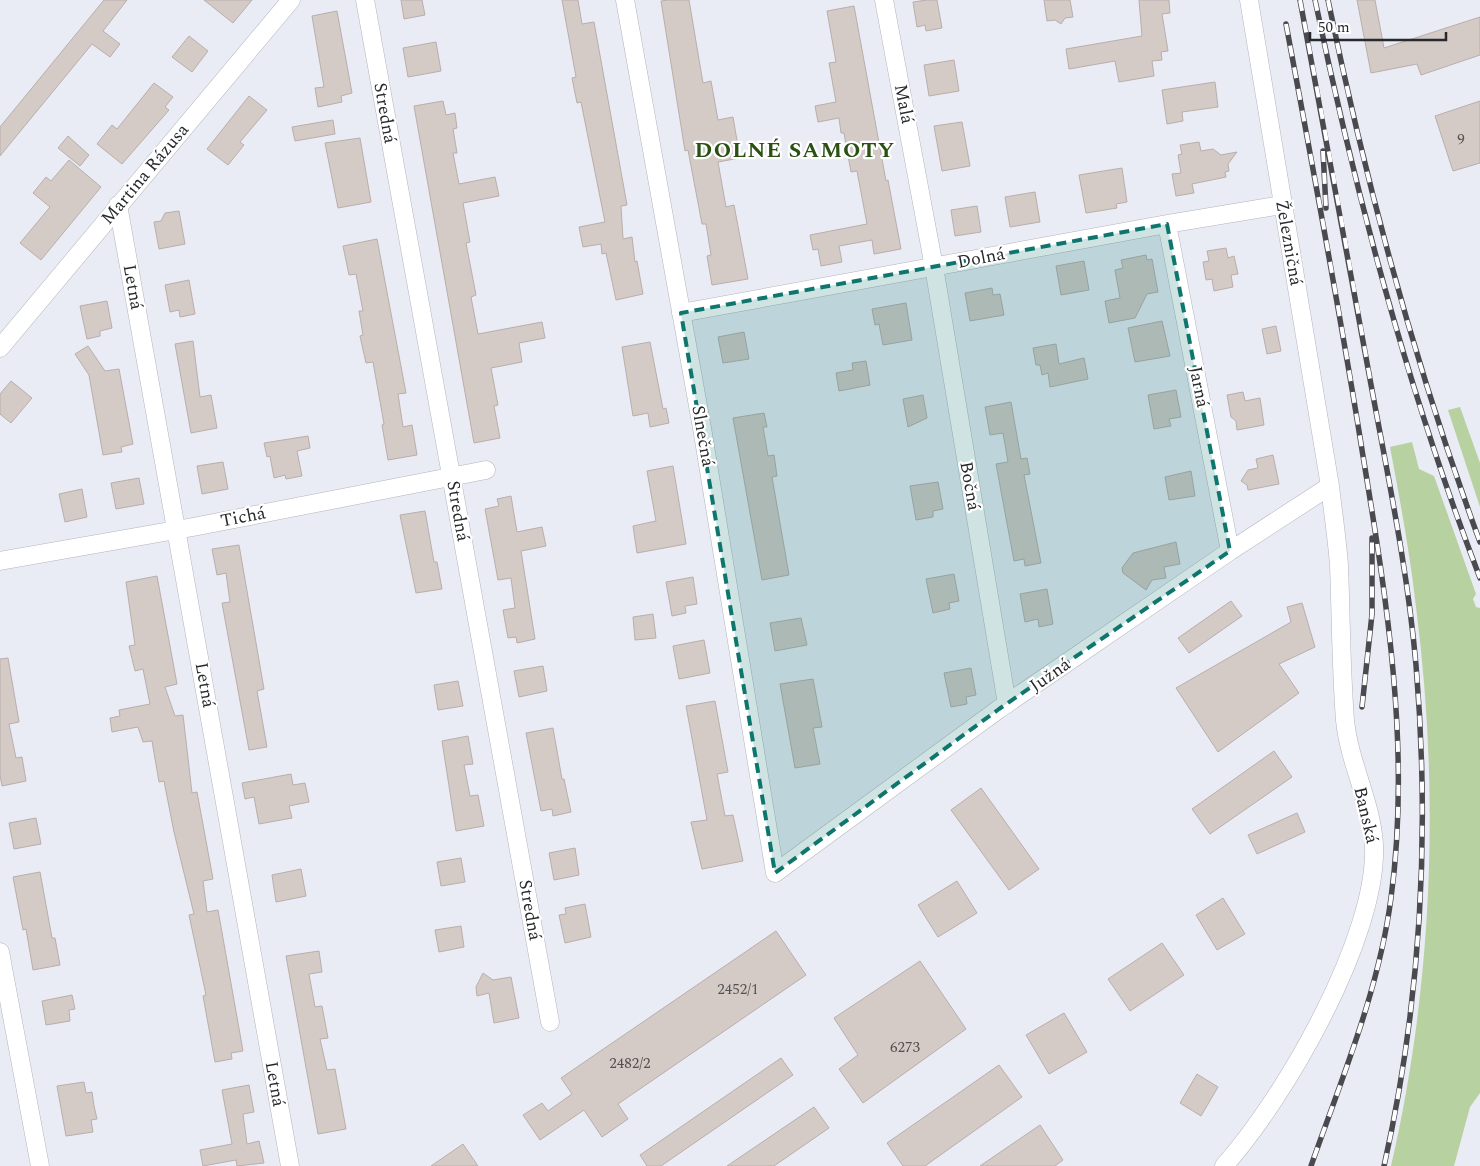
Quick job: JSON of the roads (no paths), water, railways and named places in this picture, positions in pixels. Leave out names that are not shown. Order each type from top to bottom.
[{"type":"street","name":"Martina Rázusa","points":[[0,348],[291,0]]},
{"type":"street","name":"Stredná","points":[[365,0],[550,1022]]},
{"type":"street","name":"Slnečná","points":[[625,0],[702,428],[775,873]]},
{"type":"street","name":"Malá","points":[[884,0],[934,267]]},
{"type":"street","name":"Železničná","points":[[1248,0],[1330,486]]},
{"type":"street","name":"Letná","points":[[118,205],[290,1166]]},
{"type":"street","name":"Dolná","points":[[681,313],[1167,224],[1282,205]]},
{"type":"street","name":"Jarná","points":[[1167,224],[1230,551]]},
{"type":"street","name":"Bočná","points":[[934,267],[1007,704]]},
{"type":"street","name":"Tichá","points":[[0,561],[486,470]]},
{"type":"street","name":"Južná","points":[[775,873],[1007,704],[1230,551],[1330,486]]},
{"type":"street","name":"Banská","points":[[1224,1166],[1278,1092],[1325,1010],[1347,961],[1372,882],[1374,856],[1372,830],[1349,751],[1345,721],[1338,563],[1330,486]]},
{"type":"street","points":[[0,952],[40,1166]]},
{"type":"railway","points":[[1300,0],[1397,528],[1413,631],[1416,665],[1422,791],[1419,917],[1407,1042],[1384,1166]]},
{"type":"railway","points":[[1315,0],[1348,147],[1386,292],[1430,436],[1480,578]]},
{"type":"railway","points":[[1328,0],[1359,138],[1413,342],[1456,476],[1480,542]]},
{"type":"railway","points":[[1286,24],[1336,294],[1372,511],[1388,621],[1397,731],[1397,842],[1385,932],[1369,1000],[1311,1166]]},
{"type":"railway","points":[[1323,151],[1326,208]]},
{"type":"railway","points":[[1362,707],[1372,614],[1372,538]]},
{"type":"district","name":"DOLNÉ SAMOTY","points":[[795,150]]}]
